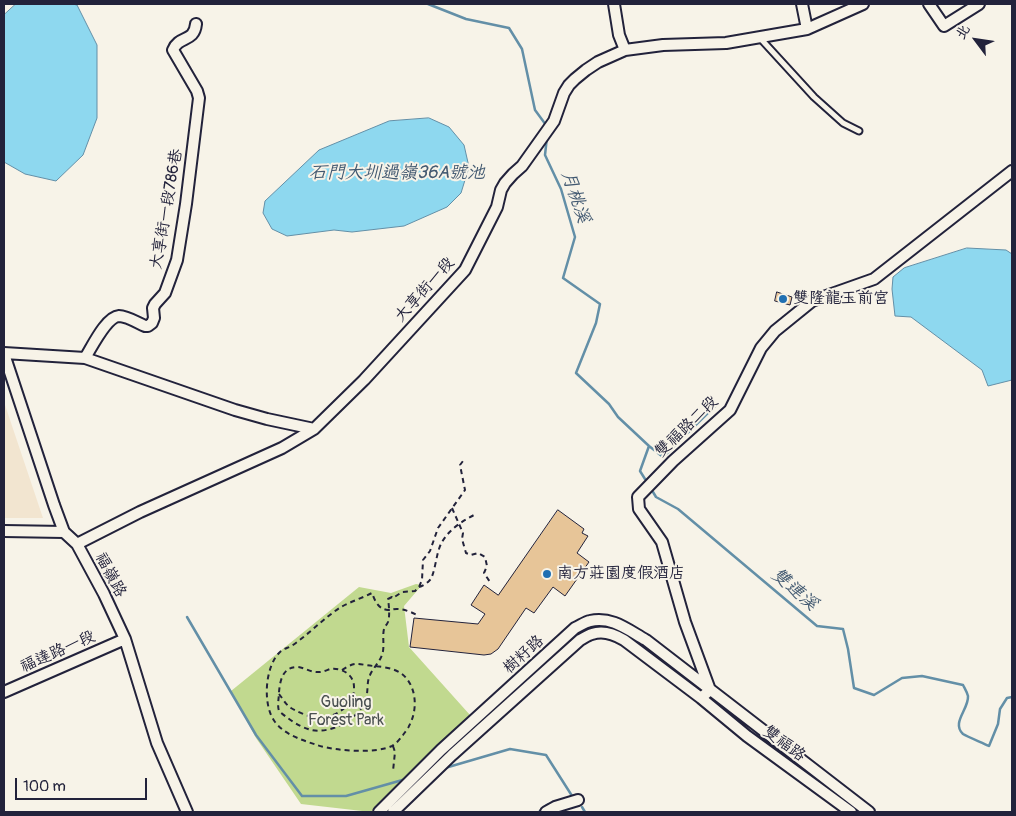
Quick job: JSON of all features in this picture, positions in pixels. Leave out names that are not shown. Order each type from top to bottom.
[{"type":"street","points":[[614,4],[619,35],[625,50],[663,45],[726,43],[807,29],[863,4]]},
{"type":"street","points":[[802,4],[807,29]]},
{"type":"street","points":[[929,4],[944,26],[979,4]]},
{"type":"street","name":"大享街一段786巷","points":[[85,358],[104,327],[116,317],[125,317],[145,326],[152,323],[154,304],[165,294],[176,260],[186,204],[199,98],[197,91],[173,50],[176,44],[191,36],[195,31],[196,24]]},
{"type":"street","name":"大享街一段","points":[[77,544],[140,512],[282,448],[314,429],[364,380],[465,270],[496,208],[505,183],[522,166],[554,121],[564,93],[575,79],[598,62],[625,50]]},
{"type":"street","name":"雙福路二段","points":[[710,690],[686,622],[662,542],[639,510],[638,496],[673,461],[730,410],[761,348],[775,331],[812,301],[874,279],[1012,171]]},
{"type":"street","points":[[4,354],[85,358],[234,410],[314,429]]},
{"type":"street","name":"福嶺路","points":[[4,354],[64,532],[77,544],[104,594],[125,639],[157,743],[187,812]]},
{"type":"street","points":[[4,531],[64,532]]},
{"type":"street","name":"樹籽路","points":[[379,812],[467,726],[575,628],[589,621],[605,620],[623,626],[646,640],[869,812]]},
{"type":"street","name":"樹籽路","points":[[393,812],[452,755],[575,645],[592,634],[604,632],[615,634],[701,698]]},
{"type":"street","name":"福達路一段","points":[[4,692],[125,639]]},
{"type":"street","points":[[701,698],[710,690]]},
{"type":"street","name":"雙福路","points":[[701,698],[748,736],[851,812]]},
{"type":"street","points":[[546,812],[555,807],[578,800]]},
{"type":"lane","points":[[760,38],[814,97],[843,123],[859,131]]},
{"type":"path","points":[[419,588],[422,580],[423,560],[430,551],[438,528],[465,490],[460,465],[463,461]]},
{"type":"path","points":[[452,508],[463,533],[462,539],[466,553],[478,553],[485,557],[486,566],[484,573],[490,582]]},
{"type":"path","points":[[279,694],[291,708],[316,718],[327,717],[347,706],[354,695],[354,682],[350,674],[342,670],[332,669],[319,672],[296,667],[287,670],[279,684],[277,704],[279,711],[308,730],[330,729],[342,725],[353,718],[365,702],[368,694],[368,679],[382,654],[384,628],[388,622],[388,599],[396,597],[402,592],[415,590],[429,582],[441,544],[453,528],[476,514]]},
{"type":"path","points":[[342,670],[357,663],[393,668],[404,676],[412,687],[415,706],[413,718],[409,727],[392,746],[363,751],[326,748],[287,733],[275,722],[270,712],[267,698],[268,675],[272,661],[281,650],[292,646],[342,607],[372,593],[377,605],[382,608],[388,610],[397,608],[417,615]]},
{"type":"path","points":[[392,746],[395,752],[393,771]]},
{"type":"shaded area","points":[[4,402],[43,518],[4,518]]},
{"type":"green space","name":"Guoling Forest Park","points":[[416,584],[422,585],[404,606],[409,647],[470,715],[371,812],[301,804],[256,738],[231,691],[359,587],[391,593]]},
{"type":"water","points":[[16,4],[77,5],[97,45],[97,118],[83,155],[56,181],[25,174],[4,162],[4,15]]},
{"type":"water","name":"石門大圳過嶺36A號池","points":[[429,118],[449,127],[464,145],[469,167],[461,193],[447,207],[404,226],[352,232],[334,230],[287,236],[272,229],[263,213],[265,201],[319,150],[389,121]]},
{"type":"water","points":[[967,248],[1006,250],[1012,254],[1012,380],[988,386],[982,370],[911,317],[895,316],[892,289],[893,277],[904,268]]},
{"type":"building","name":"雙隆龍玉前宮","points":[[777,292],[792,297],[790,305],[775,301]]},
{"type":"building","name":"南方莊園度假酒店","points":[[558,510],[584,529],[582,533],[588,536],[577,553],[589,562],[565,596],[553,587],[534,613],[526,608],[498,649],[491,654],[484,655],[410,647],[414,618],[478,624],[485,614],[471,605],[484,585],[498,595]]},
{"type":"waterway","name":"月桃溪","points":[[428,4],[466,19],[509,28],[522,49],[535,110],[546,125]]},
{"type":"waterway","name":"月桃溪","points":[[547,137],[545,155],[561,189],[575,237],[563,278],[600,304],[596,323],[576,373],[609,404],[618,417],[663,457],[716,405]]},
{"type":"waterway","name":"雙連溪","points":[[645,479],[640,471],[649,446]]},
{"type":"waterway","name":"雙連溪","points":[[653,492],[656,497],[678,509],[817,626],[843,629],[854,688],[874,695],[902,678],[922,676],[963,685],[968,701],[960,721],[960,730],[963,734],[989,746],[998,724],[1000,709],[1007,698],[1012,697]]},
{"type":"waterway","points":[[187,617],[256,735],[302,796],[346,796],[406,779]]},
{"type":"waterway","points":[[445,768],[510,749],[546,755],[574,799]]},
{"type":"waterway","points":[[539,812],[550,804]]},
{"type":"waterway","points":[[582,807],[585,812]]},
{"type":"place","name":"雙隆龍玉前宮","points":[[783,299]]},
{"type":"place","name":"南方莊園度假酒店","points":[[547,574]]}]
